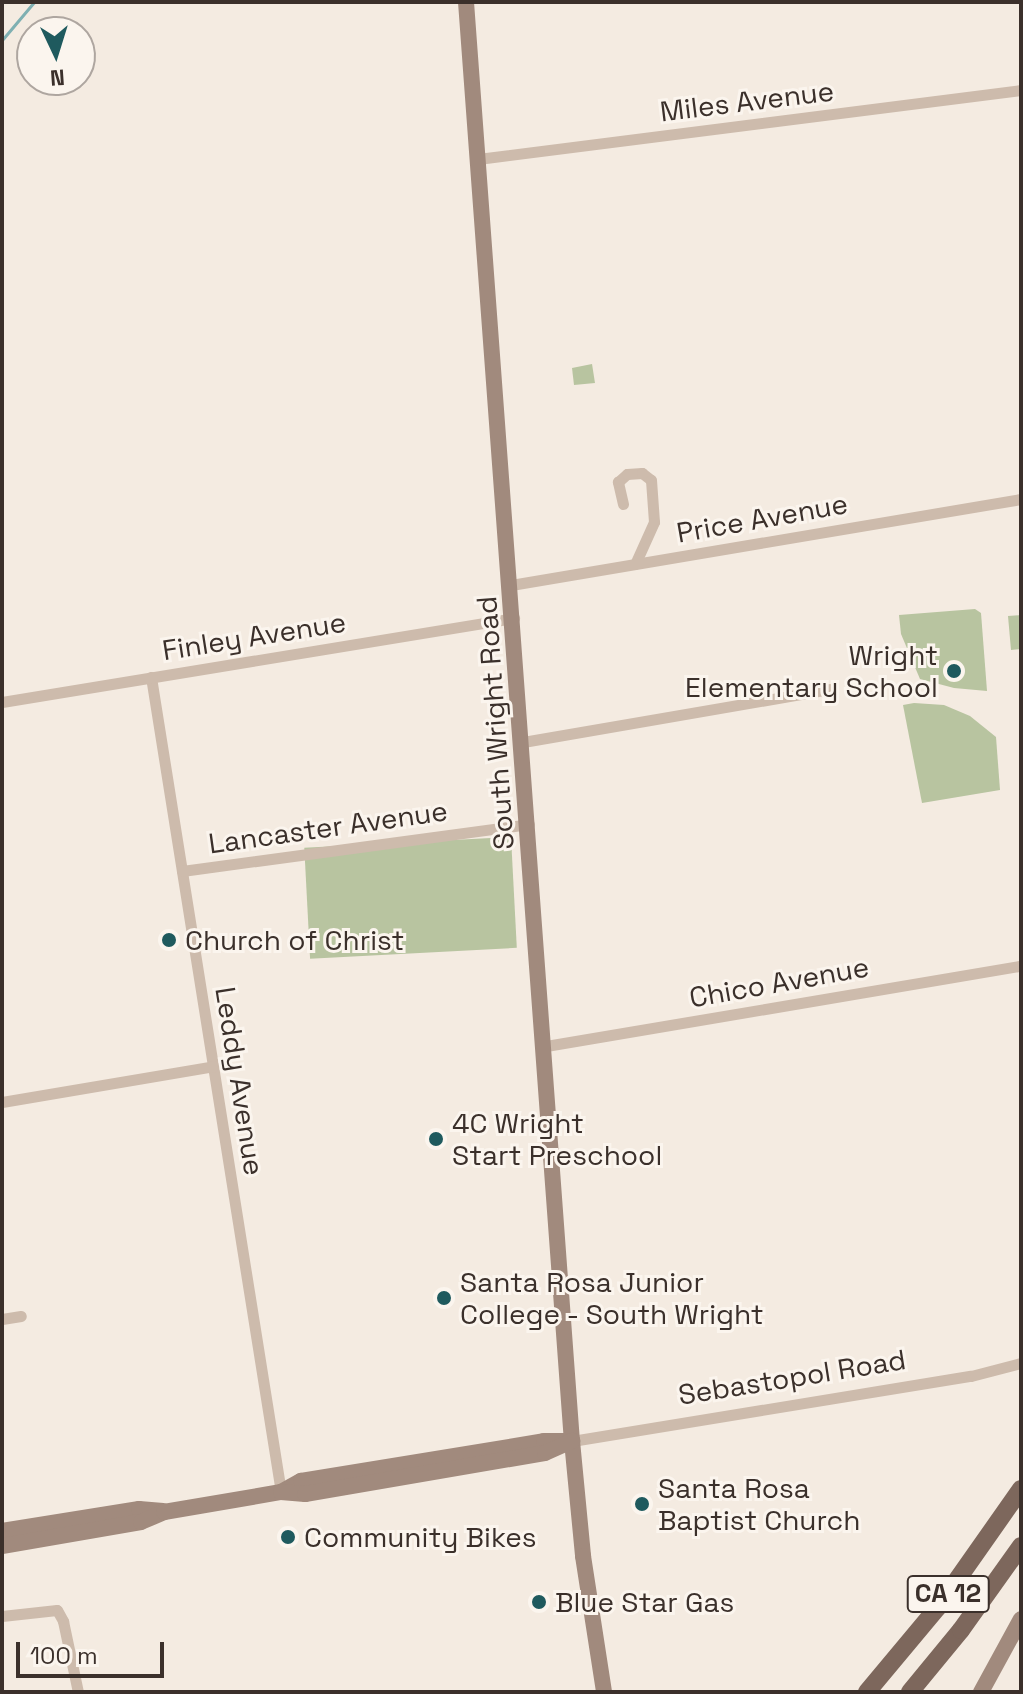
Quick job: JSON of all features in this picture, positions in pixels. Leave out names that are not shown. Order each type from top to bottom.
[{"type":"main road","name":"South Wright Road","points":[[466,2],[546,1046],[572,1441],[583,1556],[604,1692]]},
{"type":"main road","name":"Sebastopol Road","points":[[2,1546],[141,1522],[164,1512],[281,1492],[301,1481],[544,1441],[572,1441]]},
{"type":"main road","name":"CA 12","points":[[867,1692],[938,1607],[1021,1489]]},
{"type":"main road","name":"Sebastopol Road","points":[[2,1531],[139,1509],[164,1512]]},
{"type":"main road","name":"CA 12","points":[[910,1692],[961,1630],[1021,1546]]},
{"type":"main road","points":[[981,1692],[1021,1619]]},
{"type":"street","name":"Miles Avenue","points":[[478,159],[1021,90]]},
{"type":"street","points":[[623,504],[618,482],[627,474],[642,473],[651,480],[654,522],[635,564]]},
{"type":"street","name":"Price Avenue","points":[[511,585],[1021,499]]},
{"type":"street","name":"Finley Avenue","points":[[2,702],[514,618]]},
{"type":"street","name":"Leddy Avenue","points":[[151,677],[281,1492]]},
{"type":"street","points":[[523,742],[829,689]]},
{"type":"street","name":"Lancaster Avenue","points":[[182,871],[529,824]]},
{"type":"street","name":"Chico Avenue","points":[[546,1046],[1021,966]]},
{"type":"street","points":[[2,1102],[214,1066]]},
{"type":"street","points":[[2,1319],[21,1316]]},
{"type":"street","name":"Sebastopol Road","points":[[572,1441],[971,1376],[1021,1363]]},
{"type":"street","points":[[2,1616],[57,1610],[63,1621],[78,1692]]},
{"type":"green space","points":[[592,364],[595,383],[574,385],[572,368]]},
{"type":"green space","points":[[975,609],[981,613],[987,691],[954,688],[920,679],[901,634],[899,615]]},
{"type":"green space","points":[[1021,615],[1021,649],[1011,650],[1008,616]]},
{"type":"green space","points":[[903,705],[944,705],[970,716],[996,737],[1000,790],[922,803]]},
{"type":"green space","points":[[511,837],[517,948],[310,959],[304,848]]},
{"type":"waterway","points":[[2,40],[34,2]]},
{"type":"place","name":"Wright Elementary School","points":[[954,671]]},
{"type":"place","name":"Church of Christ","points":[[169,940]]},
{"type":"place","name":"4C Wright Start Preschool","points":[[436,1139]]},
{"type":"place","name":"Santa Rosa Junior College - South Wright","points":[[444,1298]]},
{"type":"place","name":"Santa Rosa Baptist Church","points":[[642,1504]]},
{"type":"place","name":"Community Bikes","points":[[288,1537]]},
{"type":"place","name":"Blue Star Gas","points":[[539,1602]]}]
